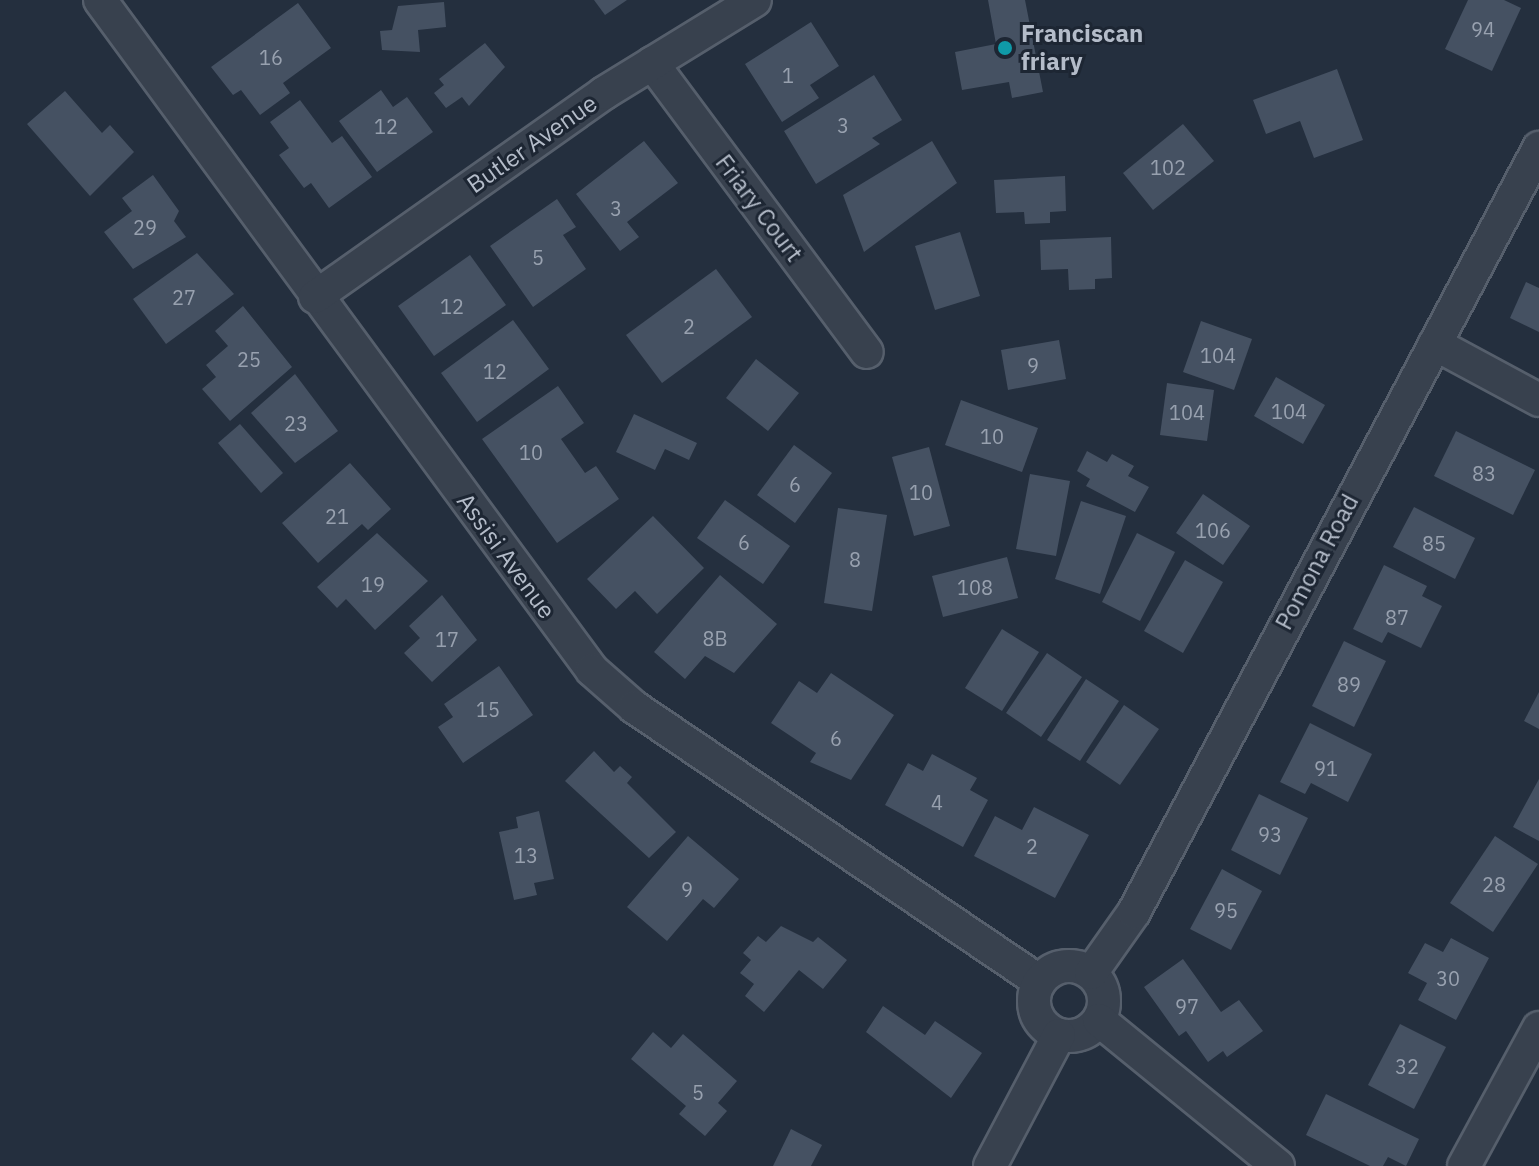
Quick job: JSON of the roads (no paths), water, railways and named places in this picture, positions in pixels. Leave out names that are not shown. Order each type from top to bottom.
[{"type":"street","name":"Assisi Avenue","points":[[100,0],[315,297],[592,670],[634,707],[1039,981]]},
{"type":"street","name":"Butler Avenue","points":[[315,297],[652,63],[755,0]]},
{"type":"street","name":"Friary Court","points":[[652,63],[867,352]]},
{"type":"street","name":"Pomona Road","points":[[1091,973],[1134,912],[1539,148]]},
{"type":"street","points":[[1435,344],[1539,400]]},
{"type":"street","points":[[1057,967],[1091,973],[1103,990],[1099,1020],[1082,1034],[1059,1035],[1035,1013],[1039,981],[1057,967]]},
{"type":"street","points":[[1099,1020],[1278,1166]]},
{"type":"street","points":[[1464,1166],[1539,1028]]},
{"type":"street","points":[[990,1166],[1059,1035]]},
{"type":"place","name":"Franciscan friary","points":[[1005,48]]}]
